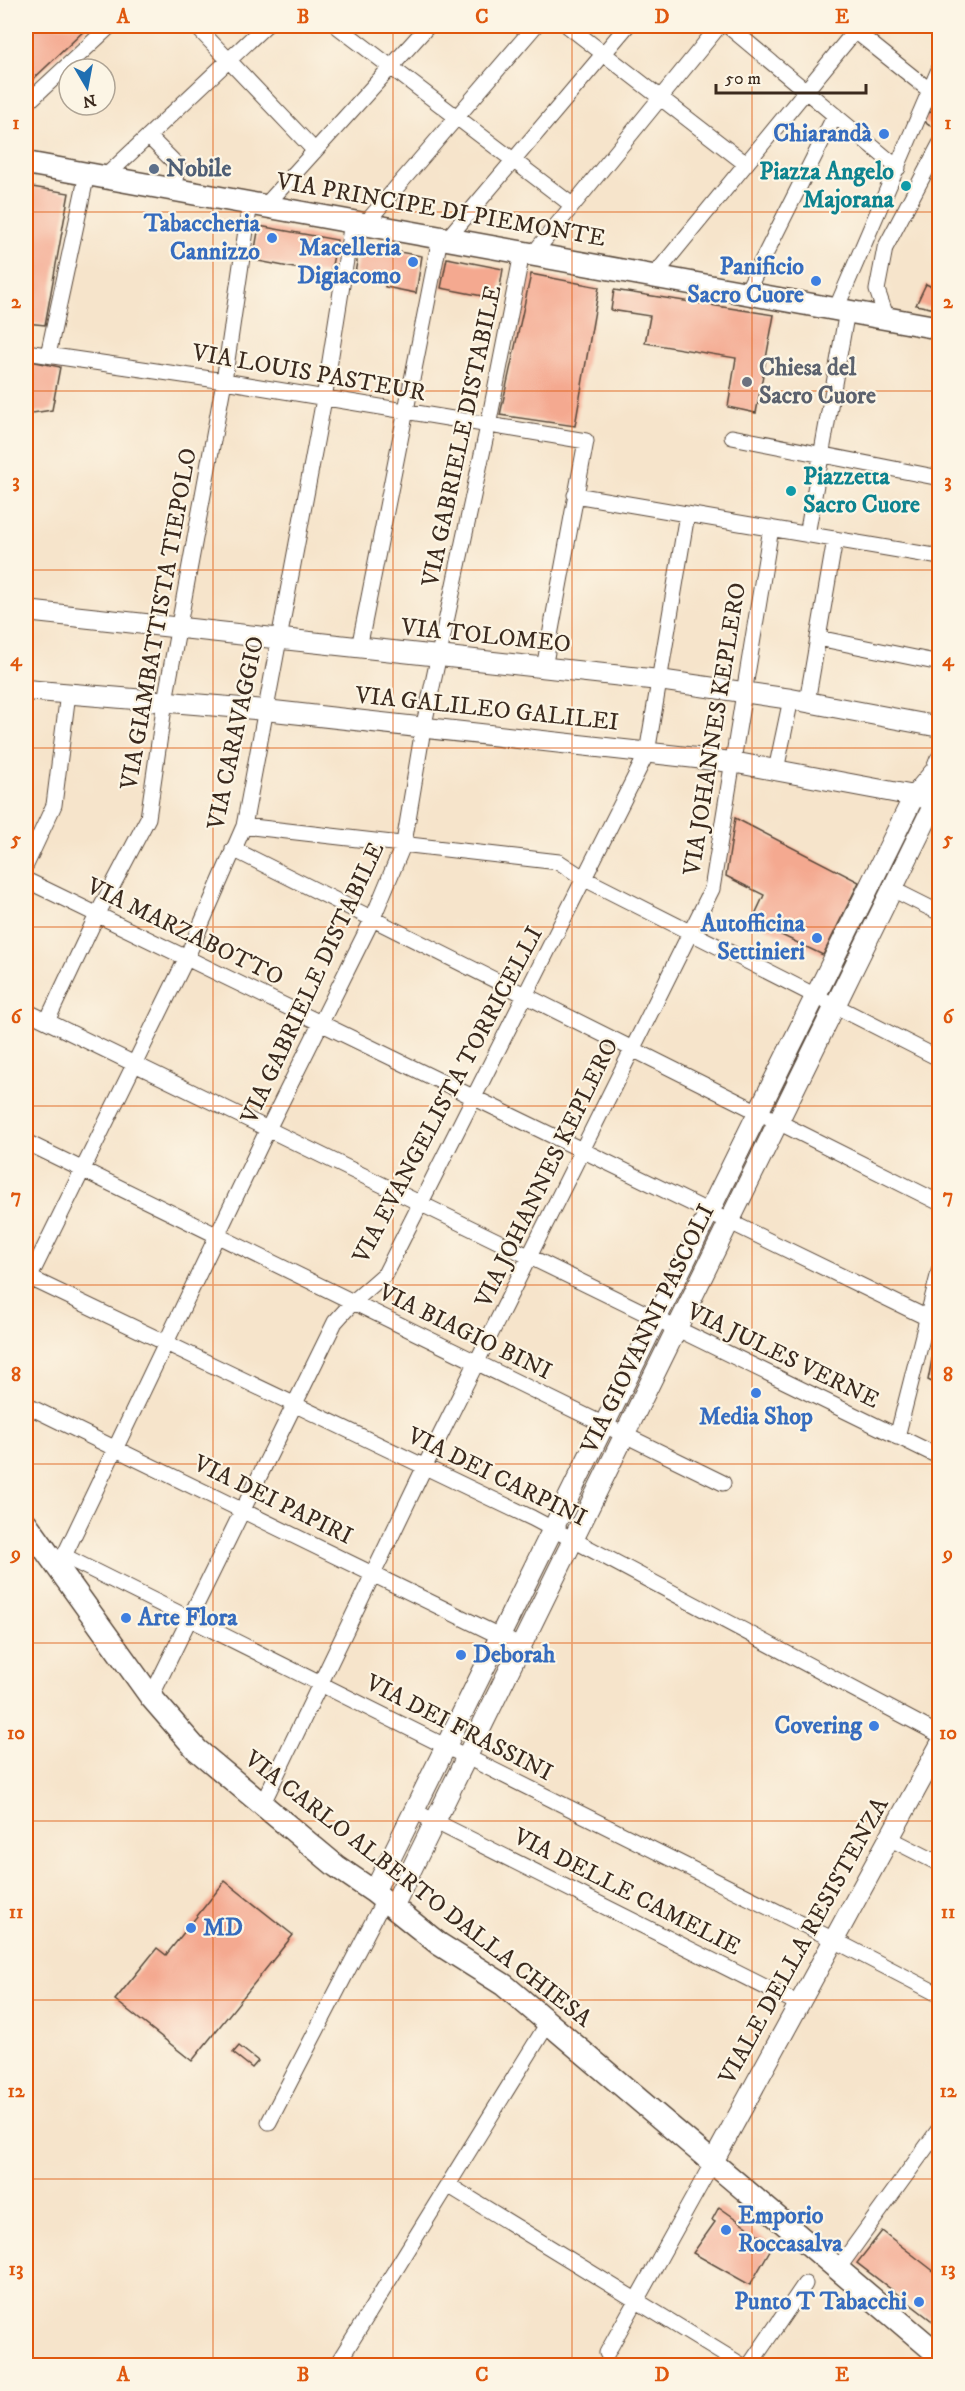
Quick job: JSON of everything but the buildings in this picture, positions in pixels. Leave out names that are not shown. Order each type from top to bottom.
[{"type":"main road","name":"VIA PRINCIPE DI PIEMONTE","points":[[26,163],[939,328]]},
{"type":"main road","name":"VIA CARLO ALBERTO DALLA CHIESA","points":[[26,1523],[60,1559],[151,1697],[197,1749],[336,1866],[440,1944],[504,1985],[939,2356]]},
{"type":"street","points":[[26,104],[110,26]]},
{"type":"street","points":[[196,26],[230,59],[315,151]]},
{"type":"street","points":[[48,355],[96,175],[149,137],[265,26]]},
{"type":"street","points":[[337,26],[572,205]]},
{"type":"street","points":[[258,205],[315,151],[428,26]]},
{"type":"street","points":[[358,223],[457,116],[535,26]]},
{"type":"street","points":[[568,26],[746,164]]},
{"type":"street","points":[[359,648],[405,413],[444,238],[514,160],[627,26]]},
{"type":"street","points":[[528,253],[572,205],[719,26]]},
{"type":"street","points":[[728,26],[898,168]]},
{"type":"street","points":[[654,276],[806,91],[854,27],[924,86]]},
{"type":"street","points":[[807,535],[842,310],[898,168],[924,86],[939,67]]},
{"type":"street","points":[[746,293],[834,115]]},
{"type":"street","points":[[149,137],[177,165],[174,189]]},
{"type":"street","points":[[887,318],[877,290],[885,248],[939,144]]},
{"type":"street","name":"VIA GIAMBATTISTA TIEPOLO","points":[[47,1021],[148,818],[165,701],[258,205]]},
{"type":"street","name":"VIA CARAVAGGIO","points":[[27,1280],[186,958],[244,826],[358,223]]},
{"type":"street","name":"VIA GABRIELE DISTABILE","points":[[60,1559],[372,920],[404,843],[438,656],[528,253]]},
{"type":"street","name":"VIA LOUIS PASTEUR","points":[[26,352],[224,381],[405,413],[586,441],[576,495]]},
{"type":"street","points":[[732,437],[939,477]]},
{"type":"street","points":[[543,668],[576,495],[939,557]]},
{"type":"street","name":"VIA EVANGELISTA TORRICELLI","points":[[151,1697],[336,1323],[353,1302],[385,1274],[647,753],[687,514]]},
{"type":"street","name":"VIA JOHANNES KEPLERO","points":[[262,1806],[425,1466],[584,1151],[712,889],[771,528]]},
{"type":"street","points":[[776,770],[818,638],[835,539]]},
{"type":"street","name":"VIA TOLOMEO","points":[[26,611],[659,680],[799,701],[939,727]]},
{"type":"street","points":[[818,638],[939,663]]},
{"type":"street","name":"VIA GALILEO GALILEI","points":[[26,690],[265,710],[732,762],[938,800]]},
{"type":"street","points":[[26,866],[54,805],[68,693]]},
{"type":"street","name":"VIA GIOVANNI PASCOLI","points":[[384,1900],[414,1811],[914,796],[938,765]]},
{"type":"street","name":"VIA GIOVANNI PASCOLI","points":[[384,1900],[434,1820],[892,889],[938,800],[938,765]]},
{"type":"street","points":[[244,826],[559,862],[585,879],[939,1059]]},
{"type":"street","points":[[233,849],[939,1203]]},
{"type":"street","name":"VIA MARZABOTTO","points":[[26,880],[933,1321]]},
{"type":"street","points":[[892,889],[939,913]]},
{"type":"street","name":"VIA JULES VERNE","points":[[26,1011],[939,1457]]},
{"type":"street","name":"VIA BIAGIO BINI","points":[[26,1142],[723,1483]]},
{"type":"street","points":[[897,1437],[933,1321],[939,1268]]},
{"type":"street","name":"VIA DEI CARPINI","points":[[27,1280],[166,1343],[553,1528],[939,1735]]},
{"type":"street","name":"VIA DEI PAPIRI","points":[[26,1405],[520,1646]]},
{"type":"street","name":"VIA DEI FRASSINI","points":[[60,1559],[190,1619],[320,1683],[834,1940],[939,1995]]},
{"type":"street","name":"VIALE DELLA RESISTENZA","points":[[713,2162],[939,1745]]},
{"type":"street","name":"VIA DELLE CAMELIE","points":[[414,1811],[799,2004]]},
{"type":"street","points":[[889,1838],[939,1864]]},
{"type":"street","points":[[269,2122],[384,1900]]},
{"type":"street","points":[[336,2366],[548,2023]]},
{"type":"street","points":[[837,2270],[939,2128]]},
{"type":"street","points":[[607,2353],[713,2162]]},
{"type":"street","points":[[448,2185],[743,2366]]},
{"type":"street","points":[[749,2366],[805,2284]]},
{"type":"place","name":"Chiarandà","points":[[884,134]]},
{"type":"place","name":"Nobile","points":[[154,169]]},
{"type":"place","name":"Piazza Angelo Majorana","points":[[906,186]]},
{"type":"place","name":"Tabaccheria Cannizzo","points":[[272,238]]},
{"type":"place","name":"Macelleria Digiacomo","points":[[413,262]]},
{"type":"place","name":"Panificio Sacro Cuore","points":[[816,281]]},
{"type":"place","name":"Chiesa del Sacro Cuore","points":[[747,382]]},
{"type":"place","name":"Piazzetta Sacro Cuore","points":[[791,491]]},
{"type":"place","name":"Autofficina Settinieri","points":[[817,938]]},
{"type":"place","name":"Media Shop","points":[[756,1393]]},
{"type":"place","name":"Arte Flora","points":[[126,1618]]},
{"type":"place","name":"Deborah","points":[[461,1655]]},
{"type":"place","name":"Covering","points":[[874,1726]]},
{"type":"place","name":"MD","points":[[191,1928]]},
{"type":"place","name":"Emporio Roccasalva","points":[[726,2230]]},
{"type":"place","name":"Punto T Tabacchi","points":[[919,2302]]}]
